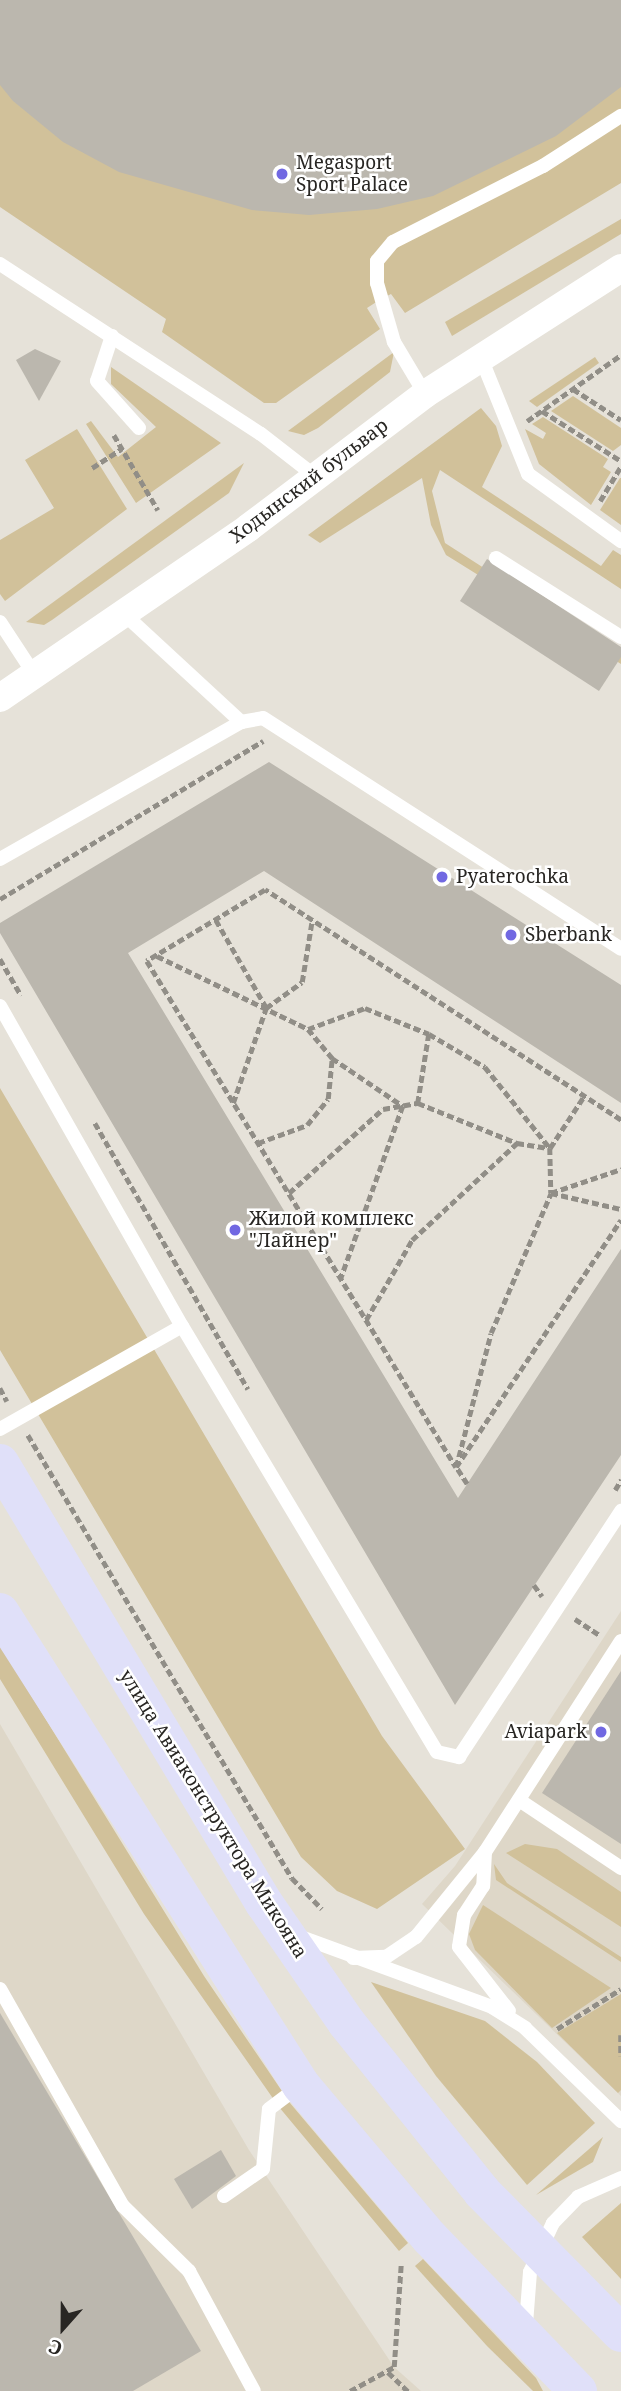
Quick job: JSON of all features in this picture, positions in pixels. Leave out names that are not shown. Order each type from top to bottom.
[{"type":"street","name":"Ходынский бульвар","points":[[0,698],[315,476],[425,394],[621,268]]},
{"type":"street","name":"улица Авиаконструктора Микояна","points":[[0,1463],[264,1903],[346,2022],[482,2192],[621,2333]]},
{"type":"street","points":[[0,1612],[301,2085],[430,2238],[578,2391]]},
{"type":"lane","points":[[425,394],[394,342],[377,283],[377,261],[393,242],[543,166],[621,116]]},
{"type":"lane","points":[[0,264],[112,336],[315,476]]},
{"type":"lane","points":[[112,336],[97,381],[139,428]]},
{"type":"lane","points":[[481,358],[534,481],[621,541]]},
{"type":"lane","points":[[496,558],[621,637]]},
{"type":"lane","points":[[123,613],[241,722]]},
{"type":"lane","points":[[0,622],[34,674]]},
{"type":"lane","points":[[0,859],[241,722],[262,718],[621,949]]},
{"type":"lane","points":[[0,1006],[182,1326],[437,1752],[459,1758],[621,1511]]},
{"type":"lane","points":[[0,1429],[182,1326]]},
{"type":"lane","points":[[353,1958],[400,1950],[485,1852],[621,1641]]},
{"type":"lane","points":[[519,1800],[621,1868]]},
{"type":"lane","points":[[485,1852],[483,1886],[464,1915],[459,1947],[483,1983],[525,2028],[621,2121]]},
{"type":"lane","points":[[264,1903],[295,1934],[353,1958],[455,1992],[525,2028]]},
{"type":"lane","points":[[0,1989],[123,2206],[189,2272],[254,2391]]},
{"type":"lane","points":[[224,2196],[263,2169],[269,2109],[301,2085]]},
{"type":"lane","points":[[545,2358],[525,2321],[524,2300],[537,2250],[565,2206],[621,2178]]},
{"type":"path","points":[[511,432],[621,355]]},
{"type":"path","points":[[573,389],[621,420]]},
{"type":"path","points":[[542,411],[621,464],[588,519]]},
{"type":"path","points":[[108,425],[158,510]]},
{"type":"path","points":[[92,468],[121,449]]},
{"type":"path","points":[[0,899],[269,737]]},
{"type":"path","points":[[467,1484],[147,961],[265,890],[621,1120]]},
{"type":"path","points":[[216,920],[266,1008]]},
{"type":"path","points":[[233,1103],[266,1008],[302,982],[312,920]]},
{"type":"path","points":[[156,956],[308,1029],[332,1058],[403,1106]]},
{"type":"path","points":[[0,959],[27,1006]]},
{"type":"path","points":[[308,1029],[365,1008],[429,1034],[485,1066],[550,1148]]},
{"type":"path","points":[[418,1103],[429,1034]]},
{"type":"path","points":[[258,1143],[307,1125],[328,1099],[332,1058]]},
{"type":"path","points":[[456,1467],[491,1332],[551,1192],[550,1148],[584,1096]]},
{"type":"path","points":[[289,1193],[383,1109],[418,1103],[517,1143],[550,1148]]},
{"type":"path","points":[[341,1279],[403,1106]]},
{"type":"path","points":[[89,1113],[253,1398]]},
{"type":"path","points":[[366,1320],[412,1240],[517,1143]]},
{"type":"path","points":[[551,1192],[621,1170]]},
{"type":"path","points":[[551,1192],[621,1209]]},
{"type":"path","points":[[456,1467],[621,1220]]},
{"type":"path","points":[[0,1388],[292,1878],[323,1909]]},
{"type":"path","points":[[607,1502],[621,1480]]},
{"type":"path","points":[[536,1610],[550,1588]]},
{"type":"path","points":[[542,2043],[575,2014],[621,1989]]},
{"type":"path","points":[[621,2035],[621,2056]]},
{"type":"path","points":[[350,2391],[394,2367],[401,2264]]},
{"type":"path","points":[[388,2372],[408,2391]]},
{"type":"shaded area","name":"Megasport Sport Palace","points":[[0,0],[621,0],[621,183],[405,313],[391,294],[381,299],[367,308],[380,329],[276,403],[264,403],[162,332],[166,319],[0,207]]},
{"type":"shaded area","points":[[621,219],[621,234],[452,336],[445,322]]},
{"type":"shaded area","points":[[394,352],[390,372],[318,428],[304,435],[288,431]]},
{"type":"shaded area","points":[[595,357],[599,363],[537,407],[529,401]]},
{"type":"shaded area","points":[[111,367],[221,443],[136,503],[86,424],[91,421],[118,457],[156,427],[111,384]]},
{"type":"shaded area","points":[[573,396],[621,428],[621,445],[613,451],[551,411]]},
{"type":"shaded area","points":[[481,408],[496,426],[502,446],[482,487],[601,566],[613,550],[621,555],[621,589],[440,470],[432,491],[445,543],[621,656],[621,664],[446,555],[431,525],[422,478],[320,543],[308,535]]},
{"type":"shaded area","points":[[543,417],[608,459],[603,467],[611,472],[591,505],[539,464],[525,429],[543,439],[546,433],[532,424]]},
{"type":"shaded area","points":[[77,429],[127,509],[5,601],[0,594],[0,540],[54,508],[25,460]]},
{"type":"shaded area","points":[[244,463],[229,493],[52,620],[44,625],[26,622]]},
{"type":"shaded area","points":[[621,478],[621,525],[600,510]]},
{"type":"shaded area","points":[[0,1088],[382,1736],[465,1849],[377,1909],[337,1891],[301,1857],[0,1350]]},
{"type":"shaded area","points":[[621,1611],[621,2096],[422,1904],[455,1866]]},
{"type":"shaded area","points":[[0,1645],[204,1976],[290,2103],[408,2243],[399,2251],[279,2107],[144,1914],[0,1679]]},
{"type":"shaded area","points":[[0,1724],[249,2150],[394,2367],[421,2391],[0,2391]]},
{"type":"shaded area","points":[[525,1844],[557,1849],[621,1892],[621,1927],[506,1853]]},
{"type":"shaded area","points":[[494,1864],[507,1883],[621,1957],[621,1962],[496,1880]]},
{"type":"shaded area","points":[[483,1905],[611,1988],[552,2028],[475,1950],[469,1934]]},
{"type":"shaded area","points":[[371,1982],[485,2021],[537,2062],[595,2123],[527,2185],[436,2076]]},
{"type":"shaded area","points":[[621,1994],[621,2090],[618,2093],[557,2033]]},
{"type":"shaded area","points":[[603,2137],[593,2162],[536,2195]]},
{"type":"shaded area","points":[[621,2203],[621,2279],[582,2237]]},
{"type":"shaded area","points":[[423,2259],[536,2378],[543,2391],[533,2391],[487,2346],[415,2266]]},
{"type":"building","name":"Megasport Sport Palace","points":[[0,0],[621,0],[621,87],[556,136],[433,196],[377,209],[309,215],[252,210],[119,172],[63,142],[13,101],[0,85]]},
{"type":"building","points":[[35,349],[61,361],[39,401],[16,360]]},
{"type":"building","points":[[487,559],[621,647],[621,657],[599,691],[460,601]]},
{"type":"building","name":"Жилой комплекс \"Лайнер\"","points":[[269,762],[621,985],[621,1103],[264,871],[128,953],[458,1498],[621,1249],[621,1455],[455,1705],[0,933],[0,923]]},
{"type":"building","name":"Aviapark","points":[[621,1671],[621,1844],[542,1793]]},
{"type":"building","points":[[0,2013],[201,2351],[133,2391],[0,2391]]},
{"type":"building","points":[[221,2150],[236,2176],[192,2209],[174,2179]]},
{"type":"place","name":"Megasport Sport Palace","points":[[282,174]]},
{"type":"place","name":"Pyaterochka","points":[[442,877]]},
{"type":"place","name":"Sberbank","points":[[511,935]]},
{"type":"place","name":"Жилой комплекс \"Лайнер\"","points":[[235,1230]]},
{"type":"place","name":"Aviapark","points":[[601,1732]]}]
